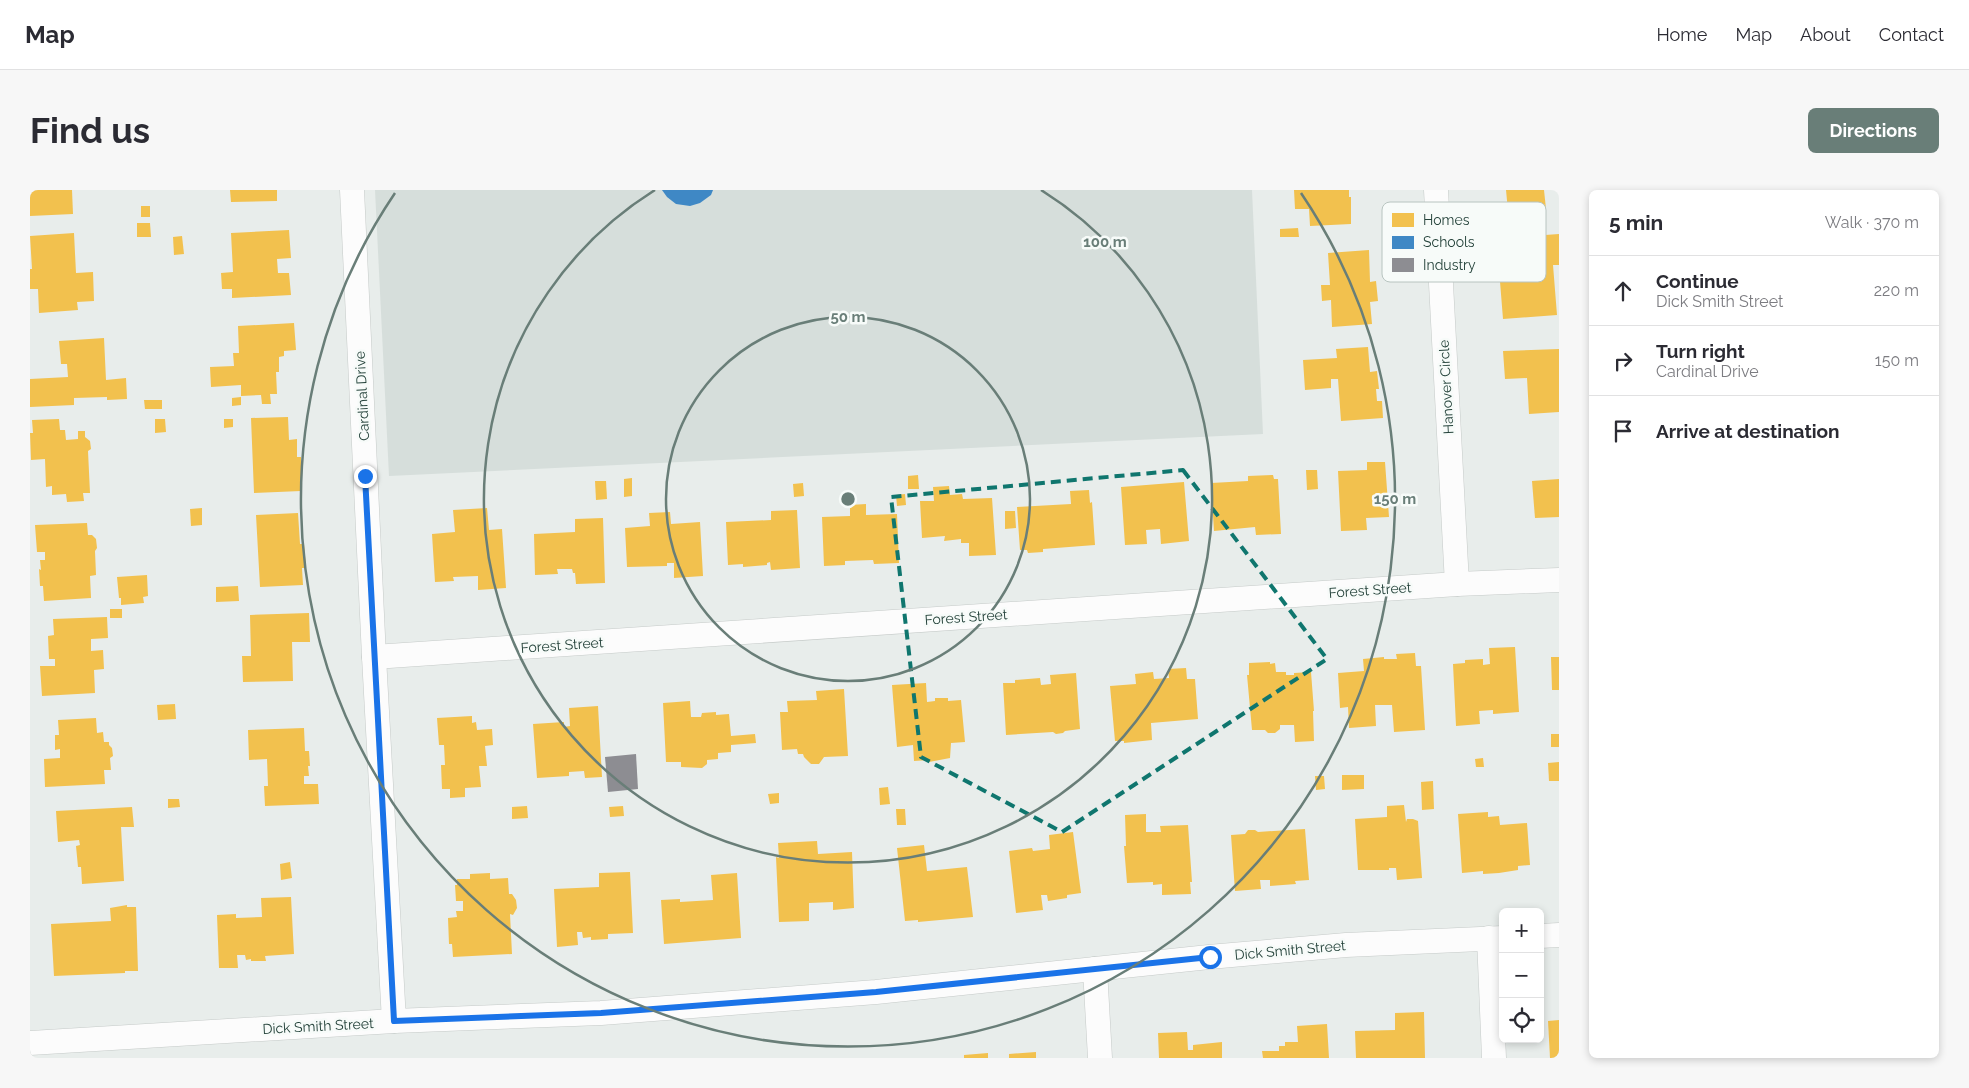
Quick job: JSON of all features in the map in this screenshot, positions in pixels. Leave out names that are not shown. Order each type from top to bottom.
[{"type":"street","name":"Cardinal Drive","points":[[352,190],[374,658],[394,1021]]},
{"type":"street","name":"Hanover Circle","points":[[1441,282],[1457,584]]},
{"type":"street","name":"Forest Street","points":[[374,658],[1457,584],[1559,580]]},
{"type":"street","points":[[1544,936],[1559,935]]},
{"type":"street","name":"Dick Smith Street","points":[[30,1043],[394,1021],[601,1013],[876,992],[1346,945],[1496,938]]},
{"type":"street","points":[[1494,1058],[1496,938]]},
{"type":"street","points":[[1095,969],[1100,1058]]},
{"type":"highlighted area","points":[[1183,470],[1327,659],[1062,832],[921,757],[891,497]]},
{"type":"shaded area","points":[[375,190],[1252,190],[1263,434],[389,476]]},
{"type":"building: Homes","points":[[30,190],[72,190],[73,214],[30,216]]},
{"type":"building: Homes","points":[[230,190],[277,190],[277,201],[231,202]]},
{"type":"building: Homes","points":[[1294,190],[1349,190],[1349,197],[1351,197],[1351,224],[1310,226],[1309,209],[1295,209]]},
{"type":"building: Homes","points":[[1506,190],[1544,190],[1545,202],[1507,202]]},
{"type":"building: Homes","points":[[141,206],[150,206],[150,217],[141,217]]},
{"type":"building: Homes","points":[[137,223],[150,223],[151,237],[137,237]]},
{"type":"building: Homes","points":[[1298,228],[1299,237],[1280,237],[1280,229]]},
{"type":"building: Homes","points":[[289,230],[291,258],[277,259],[278,273],[289,273],[291,295],[232,298],[232,289],[222,289],[221,273],[233,272],[231,233]]},
{"type":"building: Homes","points":[[74,233],[76,273],[93,272],[94,301],[77,302],[78,310],[39,313],[38,289],[30,289],[30,269],[32,269],[30,236]]},
{"type":"building: Homes","points":[[1559,234],[1559,265],[1553,265],[1557,315],[1503,319],[1500,282],[1546,282],[1546,235]]},
{"type":"building: Homes","points":[[182,236],[184,254],[174,255],[173,237]]},
{"type":"building: Homes","points":[[1369,250],[1370,282],[1376,281],[1378,301],[1370,302],[1372,324],[1332,327],[1331,300],[1322,301],[1321,285],[1330,285],[1328,253]]},
{"type":"building: Homes","points":[[294,323],[296,350],[284,351],[284,356],[279,357],[279,372],[276,372],[277,394],[270,394],[271,404],[262,404],[261,395],[241,396],[241,385],[211,387],[210,367],[234,366],[233,353],[239,353],[238,326]]},
{"type":"building: Homes","points":[[104,338],[106,380],[126,378],[127,399],[107,400],[107,397],[74,398],[74,405],[30,407],[30,379],[68,377],[67,364],[61,364],[59,341]]},
{"type":"building: Homes","points":[[1368,347],[1370,372],[1377,371],[1379,389],[1376,389],[1377,401],[1382,401],[1383,418],[1341,421],[1338,379],[1331,379],[1331,388],[1305,390],[1303,360],[1337,358],[1336,349]]},
{"type":"building: Homes","points":[[1559,349],[1559,412],[1529,414],[1527,378],[1505,379],[1503,351]]},
{"type":"building: Homes","points":[[241,397],[241,405],[232,406],[232,398]]},
{"type":"building: Homes","points":[[144,400],[162,400],[162,409],[145,409]]},
{"type":"building: Homes","points":[[288,417],[289,440],[297,439],[297,457],[301,457],[301,491],[254,493],[251,418]]},
{"type":"building: Homes","points":[[59,419],[60,430],[65,430],[66,440],[78,439],[78,431],[85,431],[85,437],[90,441],[91,449],[88,451],[90,493],[83,493],[84,501],[67,502],[66,494],[52,495],[52,486],[46,487],[45,459],[31,460],[30,433],[33,433],[32,420]]},
{"type":"building: Homes","points":[[155,419],[165,419],[166,432],[155,433]]},
{"type":"building: Homes","points":[[224,419],[233,419],[233,427],[224,428]]},
{"type":"building: Homes","points":[[1367,462],[1385,462],[1389,517],[1366,518],[1367,530],[1341,531],[1338,471],[1367,470]]},
{"type":"building: Homes","points":[[1306,470],[1317,470],[1318,489],[1307,490]]},
{"type":"building: Homes","points":[[918,475],[919,489],[908,489],[908,476]]},
{"type":"building: Homes","points":[[1273,475],[1274,479],[1278,479],[1281,534],[1256,535],[1255,527],[1214,531],[1211,483],[1248,481],[1248,476]]},
{"type":"building: Homes","points":[[632,478],[632,496],[624,497],[624,479]]},
{"type":"building: Homes","points":[[1559,479],[1559,517],[1535,518],[1532,481]]},
{"type":"building: Homes","points":[[595,481],[606,481],[607,499],[596,500]]},
{"type":"building: Homes","points":[[1184,482],[1189,541],[1161,544],[1160,529],[1146,530],[1147,544],[1125,545],[1121,487]]},
{"type":"building: Homes","points":[[803,483],[804,496],[794,497],[793,484]]},
{"type":"building: Homes","points":[[949,486],[950,495],[962,494],[963,499],[992,498],[996,555],[969,556],[969,543],[961,543],[961,539],[944,541],[945,536],[922,538],[920,501],[934,501],[933,487]]},
{"type":"building: Homes","points":[[1089,490],[1090,503],[1092,502],[1095,545],[1043,549],[1043,552],[1028,553],[1027,550],[1020,550],[1017,507],[1071,504],[1070,491]]},
{"type":"building: Homes","points":[[905,494],[906,505],[897,506],[896,495]]},
{"type":"building: Homes","points":[[866,504],[866,515],[897,514],[899,563],[874,564],[873,560],[845,561],[845,565],[824,566],[822,517],[850,516],[850,505]]},
{"type":"building: Homes","points":[[202,508],[202,525],[191,526],[190,509]]},
{"type":"building: Homes","points":[[487,508],[489,530],[502,529],[506,588],[478,590],[478,576],[453,577],[454,581],[435,582],[432,534],[455,532],[453,510]]},
{"type":"building: Homes","points":[[797,510],[800,568],[771,570],[770,562],[767,565],[743,567],[743,564],[728,565],[726,522],[771,520],[771,511]]},
{"type":"building: Homes","points":[[1005,511],[1015,511],[1016,528],[1005,529]]},
{"type":"building: Homes","points":[[670,512],[671,524],[700,522],[703,576],[674,578],[674,563],[667,563],[667,566],[627,567],[625,528],[650,526],[649,513]]},
{"type":"building: Homes","points":[[298,513],[300,544],[304,544],[306,568],[302,568],[303,585],[260,587],[256,515]]},
{"type":"building: Homes","points":[[603,518],[605,583],[576,584],[575,573],[573,573],[572,569],[557,569],[558,574],[535,575],[534,534],[575,532],[575,519]]},
{"type":"building: Homes","points":[[87,523],[88,535],[92,535],[96,539],[97,548],[95,551],[96,575],[90,576],[91,598],[44,601],[43,586],[40,586],[39,569],[41,570],[40,560],[45,560],[45,552],[37,552],[35,525]]},
{"type":"building: Homes","points":[[147,575],[148,596],[143,597],[144,603],[121,605],[117,577]]},
{"type":"building: Homes","points":[[238,586],[239,601],[216,602],[216,587]]},
{"type":"building: Homes","points":[[110,609],[122,609],[122,618],[110,618]]},
{"type":"building: Homes","points":[[309,613],[310,642],[292,642],[293,681],[243,682],[242,656],[251,656],[250,615]]},
{"type":"building: Homes","points":[[107,617],[108,638],[91,639],[91,651],[103,650],[104,669],[94,670],[95,693],[42,696],[40,666],[55,666],[55,659],[49,659],[48,636],[54,635],[53,619]]},
{"type":"building: Homes","points":[[1515,647],[1519,712],[1493,714],[1493,710],[1479,711],[1480,724],[1456,726],[1453,664],[1465,663],[1465,660],[1483,659],[1483,665],[1490,664],[1489,648]]},
{"type":"building: Homes","points":[[1415,653],[1416,666],[1421,666],[1425,730],[1394,732],[1392,705],[1375,705],[1376,726],[1349,728],[1348,707],[1340,708],[1338,673],[1364,671],[1363,659],[1384,657],[1384,659],[1397,659],[1396,654]]},
{"type":"building: Homes","points":[[1551,657],[1559,657],[1559,690],[1552,690]]},
{"type":"building: Homes","points":[[1270,662],[1270,664],[1275,663],[1276,672],[1286,672],[1286,675],[1311,672],[1314,741],[1295,742],[1294,725],[1280,725],[1280,729],[1275,733],[1268,733],[1265,730],[1252,730],[1247,675],[1249,675],[1249,663]]},
{"type":"building: Homes","points":[[1186,668],[1187,679],[1195,679],[1198,719],[1151,723],[1152,740],[1124,743],[1124,741],[1115,741],[1110,686],[1136,684],[1135,674],[1153,672],[1154,679],[1169,678],[1168,669]]},
{"type":"building: Homes","points":[[1076,673],[1080,729],[1056,734],[1053,732],[1006,735],[1003,683],[1015,683],[1015,680],[1040,678],[1041,685],[1051,684],[1050,675]]},
{"type":"building: Homes","points":[[926,683],[927,702],[935,701],[935,698],[948,698],[948,701],[961,700],[965,742],[951,743],[950,758],[929,762],[929,760],[914,761],[913,745],[897,747],[892,685]]},
{"type":"building: Homes","points":[[844,689],[848,756],[824,757],[819,764],[811,764],[803,754],[798,754],[797,749],[782,750],[780,712],[788,712],[787,701],[817,700],[816,691]]},
{"type":"building: Homes","points":[[690,701],[691,717],[701,717],[702,713],[716,712],[716,715],[729,714],[731,736],[755,734],[756,743],[731,745],[731,752],[718,753],[718,759],[707,760],[707,764],[702,768],[681,767],[681,762],[666,762],[663,703]]},
{"type":"building: Homes","points":[[175,704],[176,719],[158,720],[157,705]]},
{"type":"building: Homes","points":[[598,706],[602,777],[585,778],[584,771],[569,772],[569,776],[537,778],[533,724],[564,722],[564,727],[570,726],[569,708]]},
{"type":"building: Homes","points":[[472,716],[472,723],[476,722],[477,730],[492,729],[493,745],[485,746],[487,766],[479,766],[481,787],[465,788],[465,797],[450,798],[450,789],[442,789],[441,765],[445,765],[444,745],[439,745],[437,718]]},
{"type":"building: Homes","points":[[96,718],[97,733],[103,732],[104,742],[109,742],[112,748],[113,756],[110,758],[111,770],[104,770],[105,784],[45,787],[44,759],[60,758],[60,749],[55,750],[55,735],[59,735],[58,720]]},
{"type":"building: Homes","points":[[304,728],[305,751],[309,751],[310,766],[308,766],[309,776],[304,776],[304,784],[318,784],[319,804],[265,806],[264,786],[268,786],[267,759],[249,760],[248,730]]},
{"type":"building: Homes","points":[[1551,734],[1559,734],[1559,747],[1551,747]]},
{"type":"building: Homes","points":[[1483,758],[1484,767],[1476,767],[1475,759]]},
{"type":"building: Homes","points":[[1559,762],[1559,781],[1549,781],[1548,763]]},
{"type":"building: Homes","points":[[1342,775],[1364,775],[1364,789],[1342,790]]},
{"type":"building: Homes","points":[[1315,776],[1324,776],[1325,789],[1316,790]]},
{"type":"building: Homes","points":[[1433,781],[1434,809],[1422,810],[1421,782]]},
{"type":"building: Homes","points":[[888,787],[890,804],[880,805],[879,788]]},
{"type":"building: Homes","points":[[779,793],[779,803],[770,804],[768,794]]},
{"type":"building: Homes","points":[[168,799],[179,799],[180,807],[168,808]]},
{"type":"building: Homes","points":[[1404,805],[1406,822],[1407,819],[1418,821],[1422,878],[1397,880],[1396,868],[1389,868],[1389,870],[1358,870],[1355,819],[1387,817],[1387,806]]},
{"type":"building: Homes","points":[[527,806],[528,818],[512,819],[512,807]]},
{"type":"building: Homes","points":[[623,806],[624,816],[610,817],[609,807]]},
{"type":"building: Homes","points":[[132,807],[134,827],[121,827],[124,881],[82,884],[81,867],[78,867],[76,846],[80,845],[79,840],[58,842],[56,811]]},
{"type":"building: Homes","points":[[896,809],[905,809],[906,825],[897,825]]},
{"type":"building: Homes","points":[[1488,812],[1488,817],[1499,816],[1500,825],[1527,823],[1530,865],[1518,866],[1518,870],[1499,873],[1483,874],[1483,871],[1462,873],[1458,814]]},
{"type":"building: Homes","points":[[1146,814],[1146,832],[1161,832],[1160,826],[1188,825],[1192,882],[1190,882],[1191,894],[1162,895],[1162,884],[1153,885],[1153,882],[1127,883],[1124,846],[1126,846],[1125,815]]},
{"type":"building: Homes","points":[[1305,829],[1309,880],[1295,881],[1296,884],[1270,886],[1270,880],[1260,880],[1261,889],[1235,891],[1231,835],[1245,834],[1248,830],[1258,832]]},
{"type":"building: Homes","points":[[1073,832],[1081,893],[1067,895],[1067,898],[1048,901],[1047,895],[1041,895],[1043,910],[1016,913],[1009,851],[1032,848],[1033,851],[1050,849],[1049,835]]},
{"type":"building: Homes","points":[[817,841],[818,854],[852,852],[854,908],[833,910],[833,902],[809,903],[809,921],[779,922],[776,857],[779,858],[778,843]]},
{"type":"building: Homes","points":[[924,845],[927,871],[967,867],[973,917],[918,922],[918,920],[905,921],[897,848]]},
{"type":"building: Homes","points":[[290,862],[292,878],[281,880],[280,864]]},
{"type":"building: Homes","points":[[630,872],[633,933],[608,934],[608,939],[591,940],[591,937],[583,938],[582,932],[577,932],[578,945],[557,947],[554,889],[599,887],[599,873]]},
{"type":"building: Homes","points":[[490,873],[490,879],[508,878],[509,894],[512,894],[516,900],[517,908],[513,915],[510,914],[512,954],[453,957],[452,944],[449,944],[448,918],[457,917],[456,911],[463,911],[463,901],[456,901],[455,885],[457,885],[457,879],[470,879],[470,874]]},
{"type":"building: Homes","points":[[737,873],[741,938],[664,944],[661,900],[680,899],[680,902],[713,900],[711,875]]},
{"type":"building: Homes","points":[[291,897],[294,954],[265,956],[266,961],[246,960],[245,955],[237,955],[238,968],[219,968],[217,915],[236,914],[236,918],[262,917],[261,898]]},
{"type":"building: Homes","points":[[127,905],[127,907],[136,907],[138,971],[54,976],[51,924],[111,921],[110,908]]},
{"type":"building: Homes","points":[[1424,1012],[1425,1058],[1356,1058],[1355,1031],[1395,1030],[1395,1013]]},
{"type":"building: Homes","points":[[1559,1020],[1559,1058],[1550,1058],[1548,1021]]},
{"type":"building: Homes","points":[[1327,1024],[1329,1058],[1263,1058],[1262,1051],[1279,1051],[1279,1046],[1285,1046],[1285,1042],[1298,1042],[1297,1026]]},
{"type":"building: Homes","points":[[1187,1032],[1188,1050],[1193,1050],[1193,1045],[1222,1042],[1222,1058],[1159,1058],[1158,1033]]},
{"type":"building: Homes","points":[[1036,1052],[1036,1058],[1009,1058],[1009,1054]]},
{"type":"building: Homes","points":[[988,1053],[988,1058],[964,1058],[964,1055]]},
{"type":"building: Schools","points":[[662,190],[713,190],[711,195],[700,203],[690,206],[676,204]]},
{"type":"building: Industry","points":[[636,754],[638,789],[608,792],[605,757]]},
{"type":"route","points":[[365,476],[394,1021],[601,1013],[876,992],[1210,957]]}]
